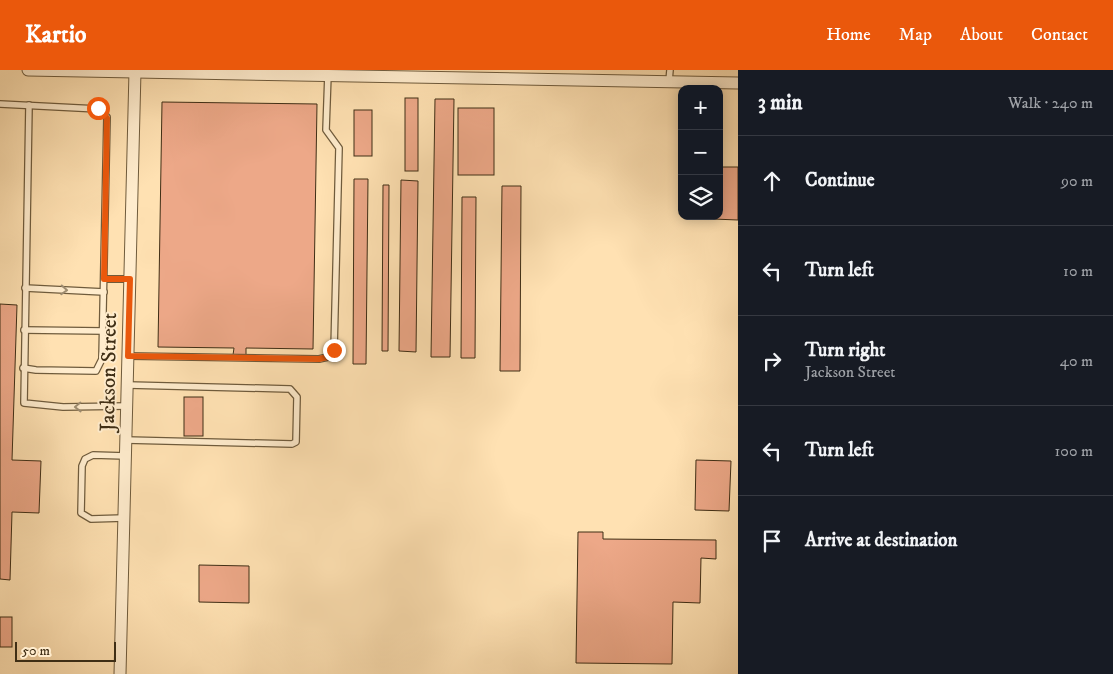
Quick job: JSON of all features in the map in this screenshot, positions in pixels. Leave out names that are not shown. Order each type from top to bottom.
[{"type":"street","points":[[28,70],[670,76],[738,83]]},
{"type":"street","name":"Jackson Street","points":[[120,674],[135,71]]},
{"type":"lane","points":[[128,356],[319,359],[328,357],[334,350],[339,148],[326,130],[328,72]]},
{"type":"lane","points":[[0,104],[98,108],[107,118],[102,358],[96,371],[23,368]]},
{"type":"lane","points":[[29,105],[23,368],[24,403],[63,407],[127,406]]},
{"type":"lane","points":[[104,279],[130,279]]},
{"type":"lane","points":[[25,288],[104,292]]},
{"type":"lane","points":[[24,330],[103,331]]},
{"type":"lane","points":[[126,440],[292,444],[296,442],[297,397],[290,389],[128,385]]},
{"type":"lane","points":[[124,518],[91,519],[81,513],[82,466],[85,459],[93,455],[126,456]]},
{"type":"building","points":[[405,98],[418,98],[418,171],[405,171]]},
{"type":"building","points":[[435,99],[454,99],[450,357],[431,357]]},
{"type":"building","points":[[162,102],[317,104],[313,349],[246,348],[246,355],[233,355],[234,348],[158,347]]},
{"type":"building","points":[[458,108],[494,108],[494,175],[458,175]]},
{"type":"building","points":[[354,110],[372,110],[372,156],[354,156]]},
{"type":"building","points":[[723,167],[738,167],[738,220],[723,219]]},
{"type":"building","points":[[354,179],[368,179],[366,364],[353,364]]},
{"type":"building","points":[[401,180],[418,181],[416,352],[399,351]]},
{"type":"building","points":[[383,185],[389,185],[388,351],[382,351]]},
{"type":"building","points":[[502,186],[521,186],[520,371],[500,371]]},
{"type":"building","points":[[462,197],[476,197],[475,358],[461,358]]},
{"type":"building","points":[[0,304],[17,305],[12,460],[41,461],[39,513],[12,512],[10,580],[0,579]]},
{"type":"building","points":[[184,397],[203,397],[203,436],[184,436]]},
{"type":"building","points":[[696,460],[731,461],[729,511],[695,510]]},
{"type":"building","points":[[578,532],[603,532],[603,539],[716,540],[716,559],[701,558],[700,603],[673,602],[672,664],[576,663]]},
{"type":"building","points":[[199,565],[249,566],[249,603],[199,602]]},
{"type":"building","points":[[0,617],[12,617],[12,647],[0,647]]},
{"type":"route","points":[[98,108],[107,118],[104,279],[130,279],[128,356],[319,359],[328,357],[334,350]]}]
